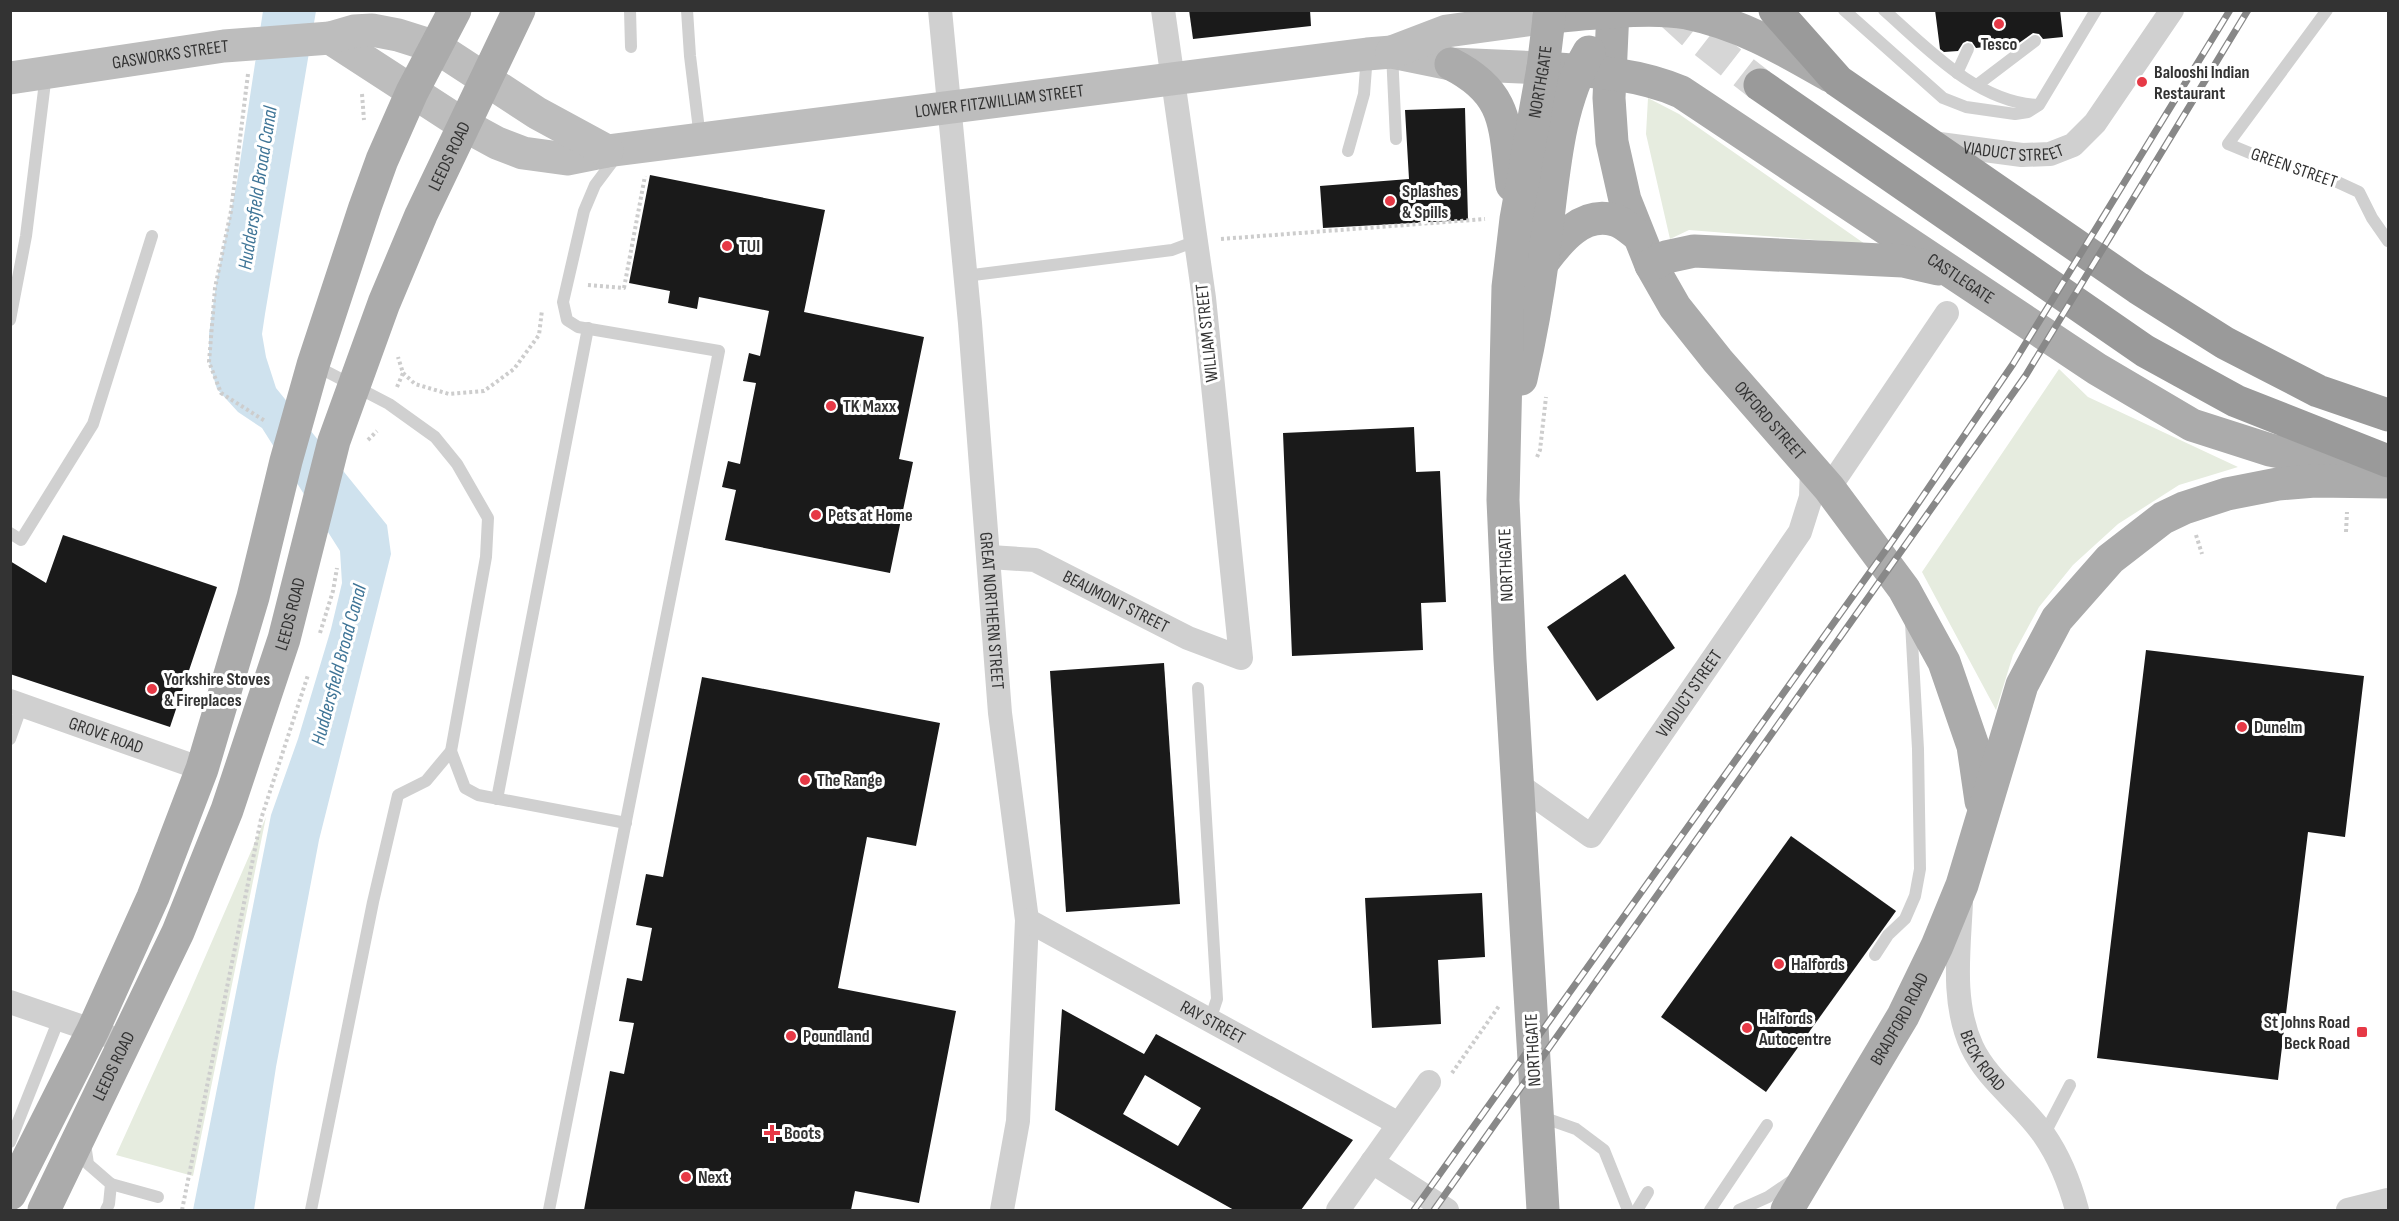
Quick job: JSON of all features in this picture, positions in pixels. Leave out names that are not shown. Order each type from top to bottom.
[{"type":"highway","points":[[1775,10],[1838,81],[2138,288],[2225,343],[2318,391],[2388,415]]},
{"type":"highway","points":[[1760,85],[2145,351],[2236,401],[2388,461]]},
{"type":"main road","name":"LEEDS ROAD","points":[[10,1194],[93,1030],[153,897],[201,769],[253,597],[286,461],[313,364],[374,181],[412,92],[455,10]]},
{"type":"main road","name":"LEEDS ROAD","points":[[44,1210],[178,932],[218,833],[284,639],[334,441],[384,303],[421,215],[519,10]]},
{"type":"main road","points":[[1506,441],[1535,317],[1559,139],[1594,72],[1613,11]]},
{"type":"main road","points":[[1549,14],[1613,11],[1673,12],[1728,24],[1767,39],[1838,81]]},
{"type":"main road","name":"NORTHGATE","points":[[1537,1115],[1503,500],[1508,287],[1516,219],[1543,68],[1549,14]]},
{"type":"main road","points":[[1452,64],[1479,81],[1497,102],[1502,114],[1516,219]]},
{"type":"main road","name":"CASTLEGATE","points":[[1543,68],[1594,72],[1645,80],[1681,92],[2097,369],[2192,425],[2270,450],[2388,473]]},
{"type":"main road","name":"OXFORD STREET","points":[[1594,72],[1609,98],[1612,142],[1625,200],[1651,265],[1675,307],[1718,361],[1820,478],[1909,598],[1944,662],[1973,746],[1982,812]]},
{"type":"main road","points":[[1543,262],[1564,236],[1585,220],[1597,218],[1616,220],[1638,235]]},
{"type":"main road","points":[[1651,265],[1666,257],[1694,251],[1903,261],[1955,273]]},
{"type":"main road","name":"BRADFORD ROAD","points":[[1787,1210],[1903,1016],[1937,946],[1962,885],[1982,812],[2022,685],[2057,619],[2110,559],[2163,518],[2227,494],[2278,484],[2315,481],[2388,482]]},
{"type":"main road","points":[[1537,1115],[1544,1210]]},
{"type":"street","name":"GREAT NORTHERN STREET","points":[[940,10],[990,557],[1000,714],[1027,920],[1018,1121],[1002,1210]]},
{"type":"street","name":"WILLIAM STREET","points":[[1164,10],[1196,241],[1241,658]]},
{"type":"street","name":"VIADUCT STREET","points":[[1930,143],[2022,155],[2050,153],[2073,145],[2095,123],[2169,12]]},
{"type":"street","name":"LOWER FITZWILLIAM STREET","points":[[412,92],[497,144],[523,153],[567,159],[949,106],[1379,53],[1447,32],[1549,14]]},
{"type":"street","name":"GASWORKS STREET","points":[[10,78],[224,46],[330,38],[354,31],[372,30],[398,35],[436,47],[485,80]]},
{"type":"street","points":[[330,38],[412,92]]},
{"type":"street","name":"LOWER FITZWILLIAM STREET","points":[[1379,53],[1452,64],[1543,68]]},
{"type":"street","points":[[485,80],[537,113],[627,149]]},
{"type":"street","points":[[1820,478],[1947,313]]},
{"type":"street","name":"VIADUCT STREET","points":[[1519,785],[1591,836],[1800,532],[1811,497],[1820,478]]},
{"type":"street","name":"BEAUMONT STREET","points":[[990,557],[1035,560],[1188,638],[1241,658]]},
{"type":"street","name":"GROVE ROAD","points":[[16,703],[201,769]]},
{"type":"street","name":"BECK ROAD","points":[[1962,885],[1958,972],[1959,1009],[1972,1047],[1999,1085],[2044,1135],[2069,1181],[2077,1210]]},
{"type":"street","name":"RAY STREET","points":[[1027,920],[1399,1124]]},
{"type":"street","points":[[10,1002],[125,1042]]},
{"type":"street","points":[[1338,1210],[1429,1082]]},
{"type":"street","points":[[1372,1162],[1447,1210]]},
{"type":"street","points":[[2348,1210],[2388,1200]]},
{"type":"lane","points":[[630,10],[631,46]]},
{"type":"lane","points":[[687,10],[700,139]]},
{"type":"lane","points":[[1844,10],[1943,98],[1966,107],[2015,114],[2028,112],[2039,105],[2096,10]]},
{"type":"lane","points":[[1884,10],[1957,73],[2018,104],[2039,105]]},
{"type":"lane","name":"GREEN STREET","points":[[2327,10],[2228,144],[2262,158],[2320,174],[2359,192],[2372,218],[2388,241]]},
{"type":"lane","points":[[1977,85],[2035,40]]},
{"type":"lane","points":[[1957,73],[1968,49]]},
{"type":"lane","points":[[1379,53],[1396,139]]},
{"type":"lane","points":[[1348,151],[1364,94],[1379,53]]},
{"type":"lane","points":[[10,320],[26,236],[46,73]]},
{"type":"lane","points":[[549,1210],[719,351],[578,327],[567,320],[563,302],[584,211],[595,185],[606,168],[627,149]]},
{"type":"lane","points":[[10,533],[21,540],[93,424],[152,236]]},
{"type":"lane","points":[[965,276],[1173,250],[1196,241]]},
{"type":"lane","points":[[498,799],[588,328]]},
{"type":"lane","points":[[311,1210],[373,902],[398,795],[426,781],[451,751],[486,557],[488,518],[457,464],[435,437],[389,404],[313,364]]},
{"type":"lane","points":[[1875,955],[1888,935],[1905,920],[1915,896],[1920,869],[1916,718],[1909,598]]},
{"type":"lane","points":[[1198,688],[1217,999],[1210,1020]]},
{"type":"lane","points":[[10,739],[16,703]]},
{"type":"lane","points":[[451,751],[465,788],[478,795],[626,823]]},
{"type":"lane","points":[[10,1142],[59,1019]]},
{"type":"lane","points":[[2044,1135],[2070,1085]]},
{"type":"lane","points":[[1537,1115],[1576,1129],[1604,1150],[1628,1210]]},
{"type":"lane","points":[[1710,1210],[1767,1125]]},
{"type":"lane","points":[[83,1131],[88,1164],[111,1184],[158,1197]]},
{"type":"lane","points":[[1739,1210],[1767,1197],[1811,1168]]},
{"type":"lane","points":[[106,1210],[109,1204],[111,1184]]},
{"type":"lane","points":[[1637,1210],[1648,1192]]},
{"type":"path","points":[[249,70],[231,211],[215,288],[209,362],[221,393],[266,422]]},
{"type":"path","points":[[567,283],[624,288],[627,149]]},
{"type":"path","points":[[1196,241],[1484,219],[1516,219]]},
{"type":"path","points":[[403,373],[415,384],[449,393],[484,392],[514,369],[539,335],[544,302]]},
{"type":"path","points":[[1536,459],[1540,450],[1546,392]]},
{"type":"path","points":[[182,1210],[261,819]]},
{"type":"path","points":[[1429,1082],[1451,1074],[1528,964]]},
{"type":"shaded area","points":[[1648,98],[1679,114],[1865,244],[1689,230],[1670,239],[1646,134]]},
{"type":"shaded area","points":[[2059,369],[2088,397],[2238,467],[2179,485],[2118,524],[2073,565],[2039,607],[2013,655],[1996,710],[1922,572]]},
{"type":"shaded area","points":[[266,817],[193,1176],[116,1155],[186,1001]]},
{"type":"water","name":"Huddersfield Broad Canal","points":[[263,11],[316,11],[262,334],[266,357],[276,388],[387,525],[391,554],[319,840],[276,1067],[254,1210],[193,1210],[271,815],[298,739],[331,629],[342,583],[340,551],[262,428],[238,412],[217,389],[209,362],[209,334],[217,278],[237,182]]},
{"type":"building","points":[[1189,10],[1310,10],[1311,26],[1193,39]]},
{"type":"building","name":"Tesco","points":[[1935,10],[2060,10],[2063,37],[2043,39],[2039,34],[2033,33],[2019,43],[1976,48],[1972,42],[1967,41],[1958,51],[1944,52],[1940,49]]},
{"type":"building","points":[[1465,108],[1468,220],[1323,228],[1320,186],[1409,179],[1405,110]]},
{"type":"building","points":[[650,175],[825,210],[804,312],[924,337],[899,459],[913,462],[890,573],[725,540],[736,490],[722,487],[728,461],[740,464],[756,383],[743,381],[749,353],[760,356],[769,311],[699,297],[697,309],[668,303],[670,291],[629,283]]},
{"type":"building","points":[[1414,427],[1416,472],[1440,471],[1446,602],[1421,603],[1423,650],[1292,656],[1283,433]]},
{"type":"building","points":[[63,535],[217,587],[170,727],[10,674],[10,561],[46,583]]},
{"type":"building","points":[[1625,574],[1675,648],[1597,701],[1547,627]]},
{"type":"building","points":[[2146,650],[2364,676],[2345,837],[2308,832],[2278,1080],[2097,1058]]},
{"type":"building","points":[[1164,663],[1180,904],[1066,912],[1050,671]]},
{"type":"building","points":[[702,677],[940,723],[916,846],[867,837],[838,988],[956,1011],[919,1203],[855,1191],[851,1210],[584,1210],[610,1071],[624,1074],[634,1023],[619,1021],[627,978],[642,981],[652,928],[636,925],[646,874],[663,877]]},
{"type":"building","name":"Halfords","points":[[1791,836],[1896,911],[1766,1092],[1661,1017]]},
{"type":"building","points":[[1482,893],[1485,957],[1438,960],[1441,1024],[1372,1028],[1365,898]]},
{"type":"building","points":[[1062,1009],[1144,1054],[1156,1034],[1353,1140],[1301,1210],[1234,1210],[1055,1110]],"holes":[[[1145,1075],[1201,1108],[1178,1146],[1123,1114]]]},
{"type":"tunnel","points":[[1668,10],[1692,32],[1760,85]]},
{"type":"railway","points":[[1414,1210],[1893,540],[2013,364],[2230,10]]},
{"type":"railway","points":[[1434,1210],[2026,375],[2248,10]]},
{"type":"place","name":"Tesco","points":[[1999,24]]},
{"type":"place","name":"Balooshi Indian Restaurant","points":[[2142,82]]},
{"type":"place","name":"Splashes & Spills","points":[[1390,201]]},
{"type":"place","name":"TUI","points":[[727,246]]},
{"type":"place","name":"TK Maxx","points":[[831,406]]},
{"type":"place","name":"Pets at Home","points":[[816,515]]},
{"type":"place","name":"Yorkshire Stoves & Fireplaces","points":[[152,689]]},
{"type":"place","name":"Dunelm","points":[[2242,727]]},
{"type":"place","name":"The Range","points":[[805,780]]},
{"type":"place","name":"Halfords","points":[[1779,964]]},
{"type":"place","name":"Halfords Autocentre","points":[[1747,1028]]},
{"type":"place","name":"St Johns Road Beck Road","points":[[2362,1032]]},
{"type":"place","name":"Poundland","points":[[791,1036]]},
{"type":"place","name":"Boots","points":[[772,1133]]},
{"type":"place","name":"Next","points":[[686,1177]]}]
